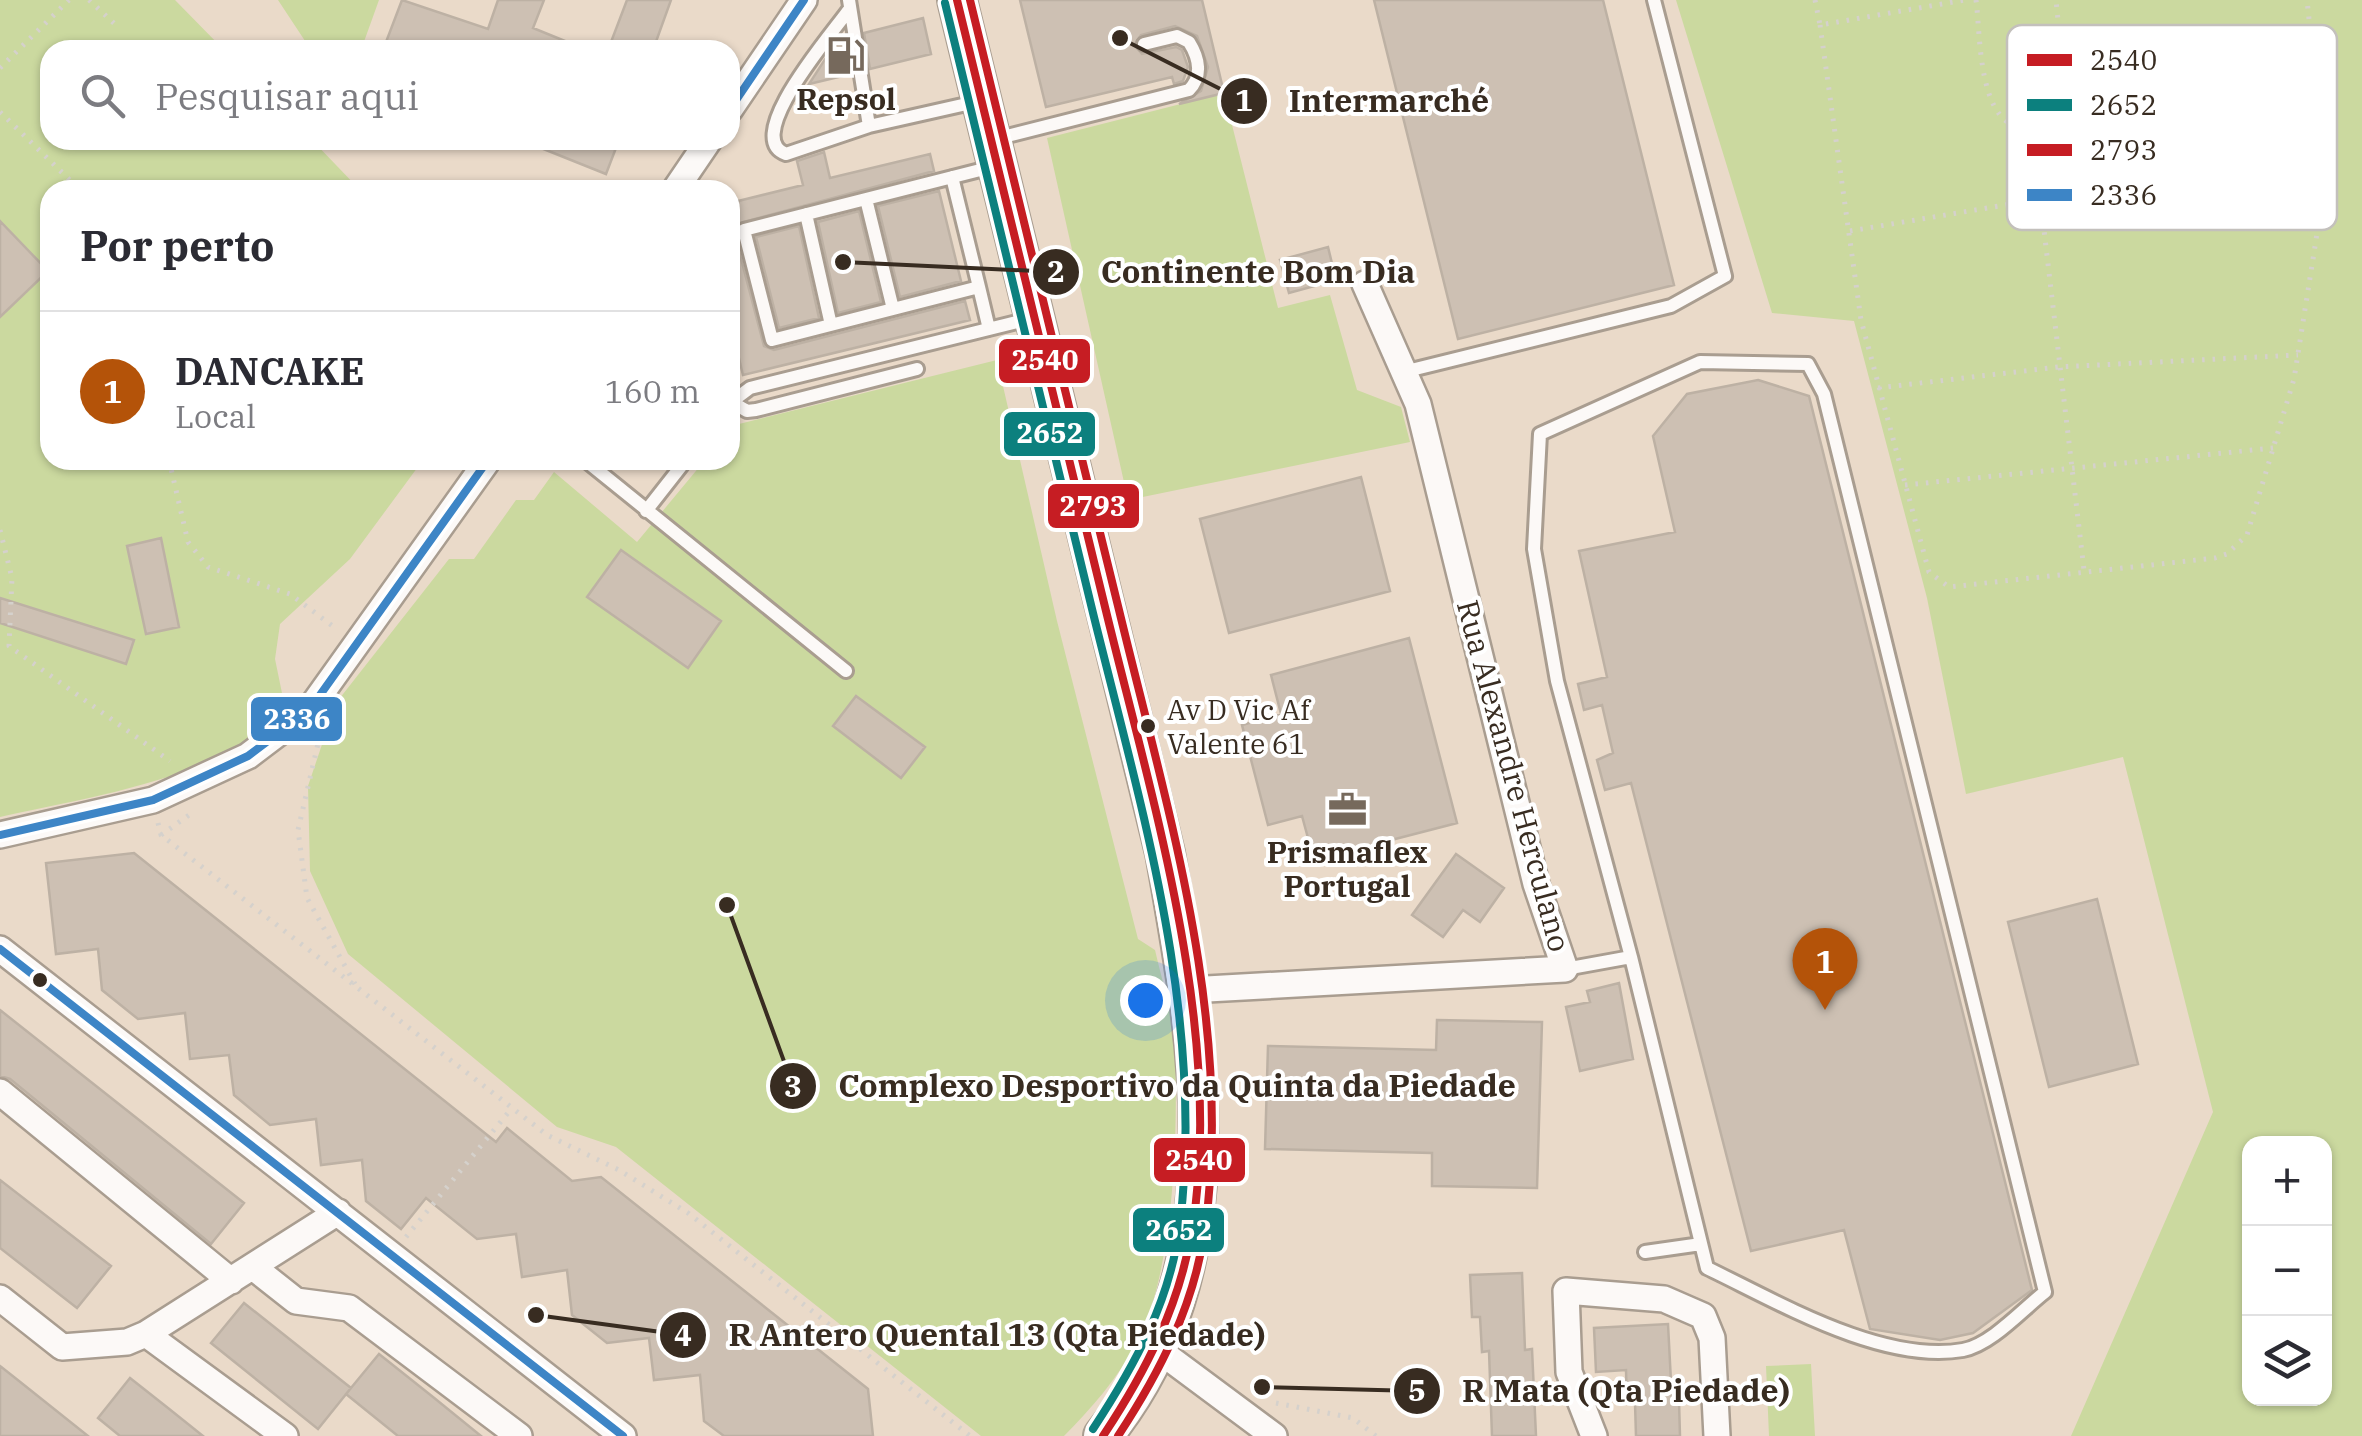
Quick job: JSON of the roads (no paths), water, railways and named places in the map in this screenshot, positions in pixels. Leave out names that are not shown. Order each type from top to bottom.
[{"type":"street","points":[[740,94],[804,0]]},
{"type":"street","points":[[957,0],[1164,852],[1189,990],[1201,1099],[1197,1201],[1182,1276],[1157,1349],[1123,1412],[1103,1436]]},
{"type":"street","points":[[681,180],[702,150]]},
{"type":"street","name":"Rua Alexandre Herculano","points":[[1189,990],[1564,969],[1536,884],[1418,404],[1365,284]]},
{"type":"street","points":[[0,835],[154,800],[248,756],[310,709],[481,470]]},
{"type":"street","points":[[0,949],[623,1436]]},
{"type":"street","points":[[0,1092],[242,1274],[296,1301],[349,1308],[518,1436]]},
{"type":"street","points":[[0,1298],[62,1346],[127,1342],[146,1334],[338,1212]]},
{"type":"street","points":[[1594,1436],[1570,1372],[1566,1291],[1664,1298],[1703,1316],[1712,1338],[1716,1436]]},
{"type":"street","points":[[146,1334],[286,1436]]},
{"type":"street","points":[[1157,1349],[1274,1436]]},
{"type":"lane","points":[[1401,372],[1671,306],[1725,276],[1654,0]]},
{"type":"lane","points":[[848,6],[775,116],[770,138],[774,148],[786,154],[869,126],[982,100]]},
{"type":"lane","points":[[848,6],[869,126]]},
{"type":"lane","points":[[979,287],[772,340],[744,230],[952,177],[996,152],[1188,90],[1196,82],[1198,67],[1190,42],[1177,36],[1144,44]]},
{"type":"lane","points":[[952,177],[989,328]]},
{"type":"lane","points":[[866,199],[893,309]]},
{"type":"lane","points":[[806,214],[830,325]]},
{"type":"lane","points":[[740,395],[750,388],[1036,317]]},
{"type":"lane","points":[[1700,362],[1808,364],[1824,394],[2045,1292],[1966,1350],[1860,1340],[1706,1268],[1631,956],[1556,682],[1534,550],[1540,434],[1700,362]]},
{"type":"lane","points":[[740,408],[747,412],[917,370]]},
{"type":"lane","points":[[597,470],[846,671]]},
{"type":"lane","points":[[646,510],[678,470]]},
{"type":"lane","points":[[1564,969],[1631,956]]},
{"type":"lane","points":[[1645,1252],[1701,1244]]},
{"type":"place","name":"Intermarché","points":[[1120,38]]},
{"type":"place","name":"Repsol","points":[[846,56]]},
{"type":"place","name":"Continente Bom Dia","points":[[843,262]]},
{"type":"place","name":"Av D Vic Af Valente 61","points":[[1148,726]]},
{"type":"place","name":"Prismaflex Portugal","points":[[1347,809]]},
{"type":"place","name":"Complexo Desportivo da Quinta da Piedade","points":[[727,905]]},
{"type":"place","name":"DANCAKE","points":[[1825,1010]]},
{"type":"place","name":"R Antero Quental 13 (Qta Piedade)","points":[[536,1315]]},
{"type":"place","name":"R Mata (Qta Piedade)","points":[[1262,1387]]}]
